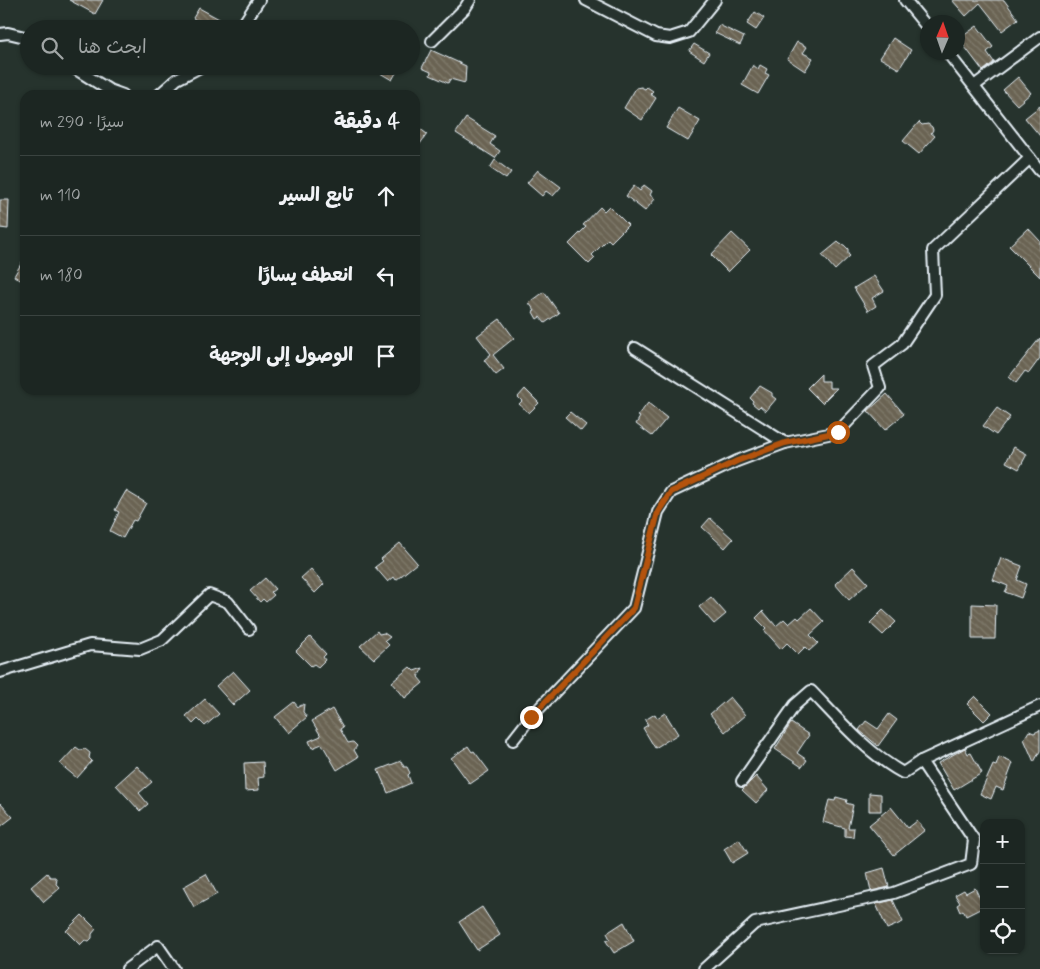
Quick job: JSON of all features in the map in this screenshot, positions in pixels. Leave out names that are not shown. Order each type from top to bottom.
[{"type":"street","points":[[246,20],[259,0]]},
{"type":"street","points":[[432,40],[465,8],[470,0]]},
{"type":"street","points":[[586,0],[656,36],[670,38],[689,32],[715,0]]},
{"type":"street","points":[[905,0],[920,18]]},
{"type":"street","points":[[0,34],[8,33],[20,36]]},
{"type":"street","points":[[974,86],[1040,37]]},
{"type":"street","points":[[953,60],[1040,170]]},
{"type":"street","points":[[86,75],[109,90]]},
{"type":"street","points":[[165,90],[185,75]]},
{"type":"street","points":[[513,740],[531,717],[634,608],[658,512],[671,492],[737,461],[785,443],[838,432],[880,388],[874,366],[902,344],[935,295],[933,250],[1030,158]]},
{"type":"street","points":[[635,348],[785,443]]},
{"type":"street","points":[[0,672],[90,645],[140,649],[162,640],[209,595],[228,602],[249,629]]},
{"type":"street","points":[[742,781],[795,705],[811,691],[851,732],[886,763],[903,773],[921,761],[1040,706]]},
{"type":"street","points":[[704,969],[755,923],[894,893],[971,864],[974,840],[921,761]]},
{"type":"street","points":[[127,969],[158,946],[174,969]]},
{"type":"building","points":[[69,0],[103,0],[95,14]]},
{"type":"building","points":[[952,0],[1004,0],[1018,19],[1002,31],[980,3],[966,16]]},
{"type":"building","points":[[199,8],[221,20],[196,20],[193,18]]},
{"type":"building","points":[[755,12],[764,18],[756,30],[747,24]]},
{"type":"building","points":[[719,25],[744,37],[740,45],[715,33]]},
{"type":"building","points":[[977,26],[993,47],[987,52],[994,62],[983,71],[965,47],[965,35]]},
{"type":"building","points":[[893,38],[911,50],[899,69],[880,58]]},
{"type":"building","points":[[797,42],[807,47],[803,53],[813,58],[805,71],[787,59]]},
{"type":"building","points":[[694,44],[709,53],[704,61],[689,51]]},
{"type":"building","points":[[431,50],[466,66],[465,83],[450,79],[448,83],[430,75],[431,72],[422,68]]},
{"type":"building","points":[[753,65],[758,69],[760,65],[767,69],[765,73],[769,75],[758,94],[742,85]]},
{"type":"building","points":[[383,75],[395,75],[392,80]]},
{"type":"building","points":[[1018,77],[1031,93],[1017,105],[1003,90]]},
{"type":"building","points":[[641,87],[645,89],[647,87],[653,91],[650,94],[656,98],[642,120],[624,108],[636,88]]},
{"type":"building","points":[[1040,106],[1040,136],[1025,118]]},
{"type":"building","points":[[678,108],[700,121],[688,141],[666,128]]},
{"type":"building","points":[[466,118],[495,136],[490,144],[500,151],[495,158],[456,133]]},
{"type":"building","points":[[919,122],[922,125],[928,124],[932,127],[931,133],[935,136],[919,154],[903,141]]},
{"type":"building","points":[[420,129],[427,134],[420,144]]},
{"type":"building","points":[[495,160],[511,172],[506,179],[490,168]]},
{"type":"building","points":[[538,170],[561,187],[553,196],[546,191],[542,196],[527,183]]},
{"type":"building","points":[[644,185],[652,191],[650,195],[655,199],[645,211],[626,196],[634,186],[640,191]]},
{"type":"building","points":[[0,200],[9,200],[8,229],[0,228]]},
{"type":"building","points":[[609,206],[628,225],[611,242],[608,239],[592,255],[595,258],[589,264],[569,244],[586,227],[583,225],[600,207],[604,211]]},
{"type":"building","points":[[1028,228],[1040,241],[1040,277],[1009,246]]},
{"type":"building","points":[[732,233],[750,250],[728,272],[711,255]]},
{"type":"building","points":[[838,242],[848,249],[850,256],[835,270],[822,255]]},
{"type":"building","points":[[20,266],[20,280],[14,276]]},
{"type":"building","points":[[874,276],[884,291],[872,298],[876,306],[868,311],[854,288]]},
{"type":"building","points":[[544,292],[559,313],[545,323],[540,317],[537,319],[533,312],[535,311],[529,303]]},
{"type":"building","points":[[500,319],[514,338],[493,355],[504,369],[496,375],[484,360],[491,354],[477,336]]},
{"type":"building","points":[[1040,338],[1040,358],[1029,373],[1025,371],[1016,383],[1009,377]]},
{"type":"building","points":[[821,374],[821,381],[829,381],[829,388],[837,388],[822,403],[807,388]]},
{"type":"building","points":[[760,386],[772,393],[772,396],[776,399],[766,411],[760,406],[758,408],[752,403],[753,401],[750,398]]},
{"type":"building","points":[[525,389],[539,403],[529,413],[519,404],[522,401],[518,397]]},
{"type":"building","points":[[887,394],[904,414],[885,430],[868,411]]},
{"type":"building","points":[[648,403],[667,418],[652,436],[636,424],[640,417],[638,416]]},
{"type":"building","points":[[997,408],[1010,417],[996,435],[983,426]]},
{"type":"building","points":[[570,412],[586,425],[581,431],[565,417]]},
{"type":"building","points":[[1014,447],[1027,454],[1019,469],[1006,462]]},
{"type":"building","points":[[126,491],[146,503],[136,521],[133,520],[123,538],[110,531],[119,512],[115,510]]},
{"type":"building","points":[[710,518],[733,539],[725,548],[702,527]]},
{"type":"building","points":[[400,543],[417,563],[396,580],[394,577],[388,582],[375,567],[383,561],[381,559]]},
{"type":"building","points":[[1001,558],[1022,566],[1017,580],[1026,584],[1021,598],[1005,592],[1008,586],[993,580]]},
{"type":"building","points":[[853,567],[868,583],[849,600],[835,584]]},
{"type":"building","points":[[311,569],[324,584],[315,593],[301,578]]},
{"type":"building","points":[[265,578],[275,589],[271,592],[274,595],[266,602],[263,599],[260,602],[250,591]]},
{"type":"building","points":[[711,597],[726,614],[714,624],[699,607]]},
{"type":"building","points":[[972,604],[996,605],[995,639],[972,639]]},
{"type":"building","points":[[811,608],[824,622],[810,635],[818,643],[809,651],[805,647],[798,654],[787,643],[781,649],[764,630],[766,628],[756,618],[763,611],[776,626],[784,619],[789,624],[797,617],[799,619]]},
{"type":"building","points":[[883,610],[896,622],[883,635],[870,623]]},
{"type":"building","points":[[377,631],[379,634],[384,633],[390,637],[385,641],[389,645],[374,659],[360,646]]},
{"type":"building","points":[[310,637],[326,654],[323,657],[325,660],[318,667],[314,664],[311,666],[296,651]]},
{"type":"building","points":[[410,667],[414,671],[423,668],[418,677],[423,683],[405,698],[392,682]]},
{"type":"building","points":[[233,671],[250,690],[233,705],[216,686]]},
{"type":"building","points":[[975,696],[992,713],[984,721],[967,704]]},
{"type":"building","points":[[730,697],[745,715],[725,732],[710,714]]},
{"type":"building","points":[[205,699],[219,714],[205,726],[198,719],[193,724],[186,716]]},
{"type":"building","points":[[294,702],[298,707],[304,704],[303,712],[307,717],[288,733],[275,717]]},
{"type":"building","points":[[332,709],[343,727],[340,729],[348,743],[353,742],[357,746],[354,750],[358,757],[337,770],[322,744],[312,748],[309,741],[321,736],[312,721]]},
{"type":"building","points":[[665,713],[678,734],[655,748],[643,728],[648,725],[645,720],[655,714],[657,718]]},
{"type":"building","points":[[889,714],[897,720],[878,746],[859,730],[866,721],[878,729]]},
{"type":"building","points":[[791,723],[809,735],[797,753],[807,760],[802,767],[775,749]]},
{"type":"building","points":[[1040,730],[1040,751],[1034,762],[1024,739],[1029,731],[1034,733]]},
{"type":"building","points":[[468,746],[489,771],[470,784],[451,758]]},
{"type":"building","points":[[76,747],[80,750],[85,749],[90,753],[89,758],[92,761],[77,778],[60,764]]},
{"type":"building","points":[[965,748],[968,754],[971,753],[982,773],[954,790],[938,763]]},
{"type":"building","points":[[999,757],[1013,763],[1003,790],[996,787],[991,799],[980,794],[993,765],[996,766]]},
{"type":"building","points":[[401,761],[410,773],[408,775],[411,783],[388,793],[378,770]]},
{"type":"building","points":[[263,762],[264,777],[258,778],[259,790],[245,791],[244,763]]},
{"type":"building","points":[[137,766],[152,782],[139,793],[148,804],[140,811],[116,785]]},
{"type":"building","points":[[756,776],[768,790],[756,803],[742,790]]},
{"type":"building","points":[[869,793],[881,794],[881,811],[869,811]]},
{"type":"building","points":[[836,797],[847,800],[846,803],[853,805],[848,828],[854,828],[853,837],[845,836],[845,828],[823,822],[829,800],[835,801]]},
{"type":"building","points":[[0,803],[13,817],[0,827]]},
{"type":"building","points":[[891,807],[908,828],[917,821],[925,830],[894,855],[869,825]]},
{"type":"building","points":[[739,839],[748,853],[732,863],[724,849]]},
{"type":"building","points":[[884,868],[889,887],[871,891],[867,873]]},
{"type":"building","points":[[47,873],[50,877],[55,877],[57,880],[56,884],[60,888],[44,902],[31,887]]},
{"type":"building","points":[[206,874],[217,894],[194,907],[183,887]]},
{"type":"building","points":[[975,888],[980,899],[980,909],[966,916],[963,910],[960,912],[957,905],[960,903],[955,895],[964,890],[966,893]]},
{"type":"building","points":[[893,900],[903,922],[887,929],[876,904]]},
{"type":"building","points":[[482,907],[500,935],[477,950],[459,922]]},
{"type":"building","points":[[82,915],[96,929],[89,941],[85,940],[80,945],[66,931]]},
{"type":"building","points":[[624,922],[634,941],[614,953],[606,941],[610,939],[607,933]]},
{"type":"route","points":[[531,717],[634,608],[658,512],[671,492],[737,461],[785,443],[838,432]]}]
